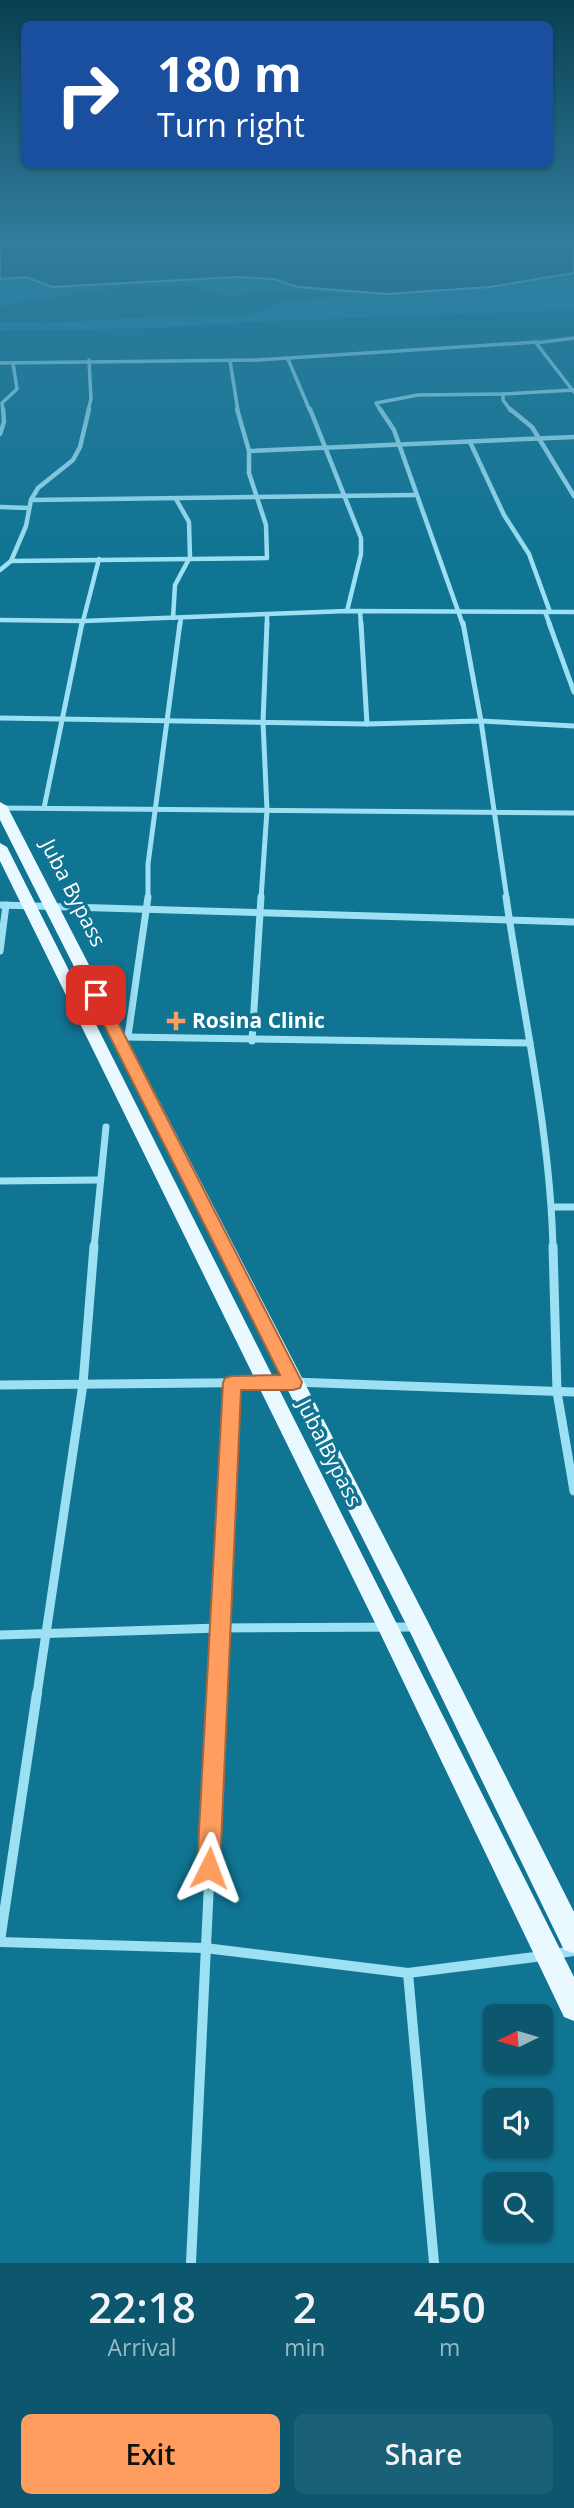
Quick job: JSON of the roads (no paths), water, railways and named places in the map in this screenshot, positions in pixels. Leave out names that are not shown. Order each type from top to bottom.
[{"type":"main road","name":"Juba Bypass","points":[[0,807],[123,1038],[574,1940]]},
{"type":"main road","name":"Juba Bypass","points":[[0,847],[389,1628],[574,2007]]},
{"type":"street","points":[[0,363],[89,360],[230,361],[455,348]]},
{"type":"street","points":[[537,348],[573,391]]},
{"type":"street","points":[[288,359],[361,538],[361,554],[347,611]]},
{"type":"street","points":[[0,570],[11,561],[26,526],[31,500],[45,482],[73,460],[80,447],[92,399],[89,360]]},
{"type":"street","points":[[11,561],[267,558],[266,525],[250,473],[249,451],[233,393],[230,361]]},
{"type":"street","points":[[0,434],[4,422],[2,403],[17,389],[13,363]]},
{"type":"street","points":[[573,391],[408,396],[379,400],[376,403],[394,430],[415,495],[461,612],[481,721],[552,1207],[557,1392],[574,1491]]},
{"type":"street","points":[[503,394],[503,400],[511,411],[531,427],[574,496]]},
{"type":"street","points":[[249,451],[574,437]]},
{"type":"street","points":[[470,442],[505,515],[529,554],[574,692]]},
{"type":"street","points":[[31,500],[415,495]]},
{"type":"street","points":[[176,499],[189,522],[190,557],[175,585],[177,618],[169,719],[148,864],[148,909],[123,1038],[530,1043]]},
{"type":"street","points":[[0,507],[29,508]]},
{"type":"street","points":[[44,808],[83,621],[99,559]]},
{"type":"street","points":[[0,620],[83,621],[347,611],[574,612]]},
{"type":"street","points":[[360,611],[367,724]]},
{"type":"street","points":[[252,1041],[267,810],[263,722],[267,614]]},
{"type":"street","points":[[0,718],[367,724],[481,721],[574,726]]},
{"type":"street","points":[[0,807],[574,813]]},
{"type":"street","points":[[0,951],[3,905],[574,922]]},
{"type":"street","points":[[106,1127],[99,1180],[83,1384],[0,1941],[205,1948],[408,1973],[574,1951]]},
{"type":"street","points":[[0,1181],[99,1180]]},
{"type":"street","points":[[552,1207],[574,1207]]},
{"type":"street","points":[[0,1385],[293,1382],[574,1392]]},
{"type":"street","points":[[191,2263],[232,1383]]},
{"type":"street","points":[[0,1635],[219,1628],[419,1628]]},
{"type":"street","points":[[408,1973],[434,2263]]},
{"type":"place","name":"Rosina Clinic","points":[[176,1021]]}]
